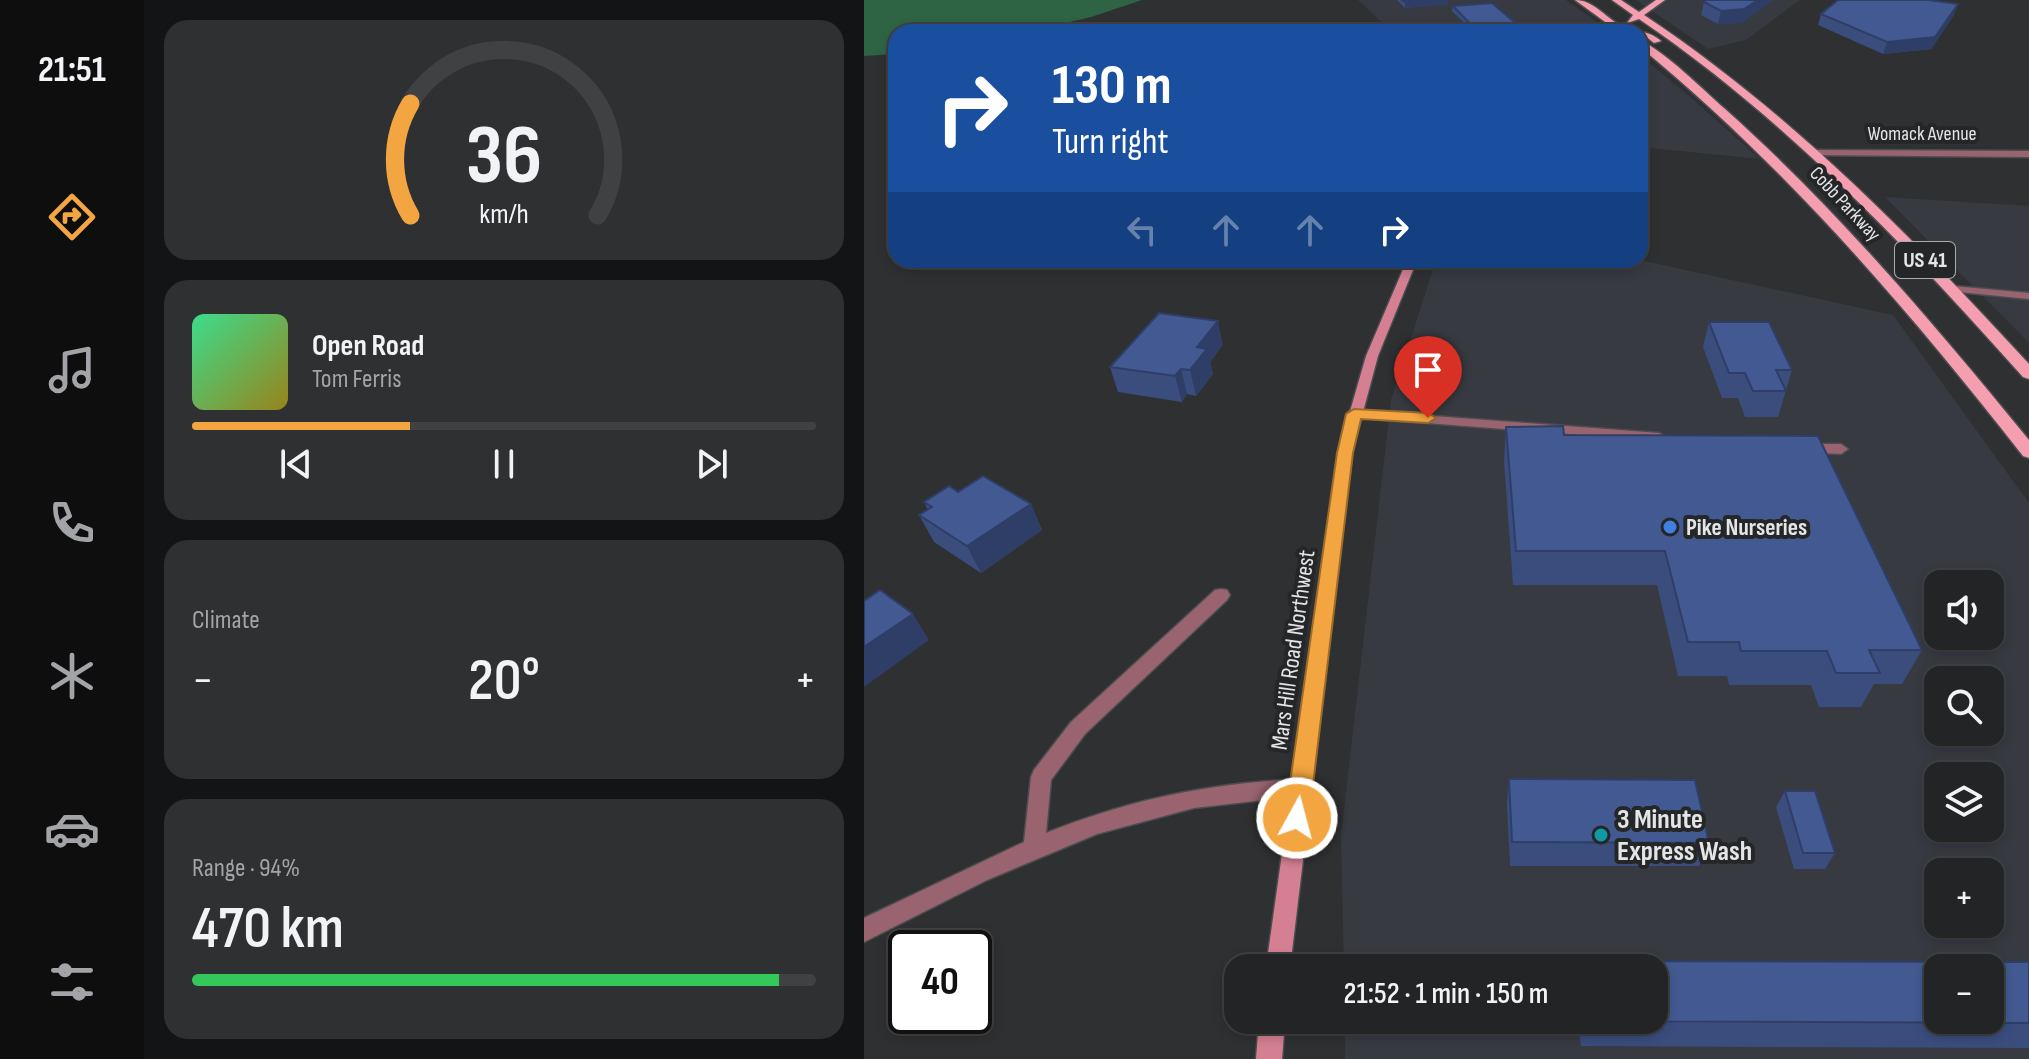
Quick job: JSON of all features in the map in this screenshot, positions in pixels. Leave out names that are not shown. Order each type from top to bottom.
[{"type":"main road","points":[[1579,0],[1609,24]]},
{"type":"main road","name":"Cobb Parkway","points":[[1616,0],[1709,65],[1814,153],[1953,289],[2029,374]]},
{"type":"main road","points":[[1628,24],[1661,0]]},
{"type":"main road","points":[[1605,4],[1640,15]]},
{"type":"main road","points":[[1648,36],[1689,65]]},
{"type":"main road","name":"Cobb Parkway","points":[[1648,49],[1745,132],[1838,228],[1924,322],[2029,452]]},
{"type":"main road","points":[[1648,55],[1658,57]]},
{"type":"main road","points":[[1723,91],[1775,119]]},
{"type":"street","name":"Womack Avenue","points":[[1814,153],[2029,154]]},
{"type":"street","name":"Mars Hill Road Northwest","points":[[1280,954],[1345,453],[1372,356],[1409,268]]},
{"type":"street","points":[[1953,289],[2029,296]]},
{"type":"street","points":[[1354,414],[1681,439]]},
{"type":"street","points":[[1790,448],[1841,449]]},
{"type":"street","points":[[1034,846],[1041,777],[1078,728],[1221,595]]},
{"type":"street","points":[[864,930],[1034,846],[1180,801],[1301,788]]},
{"type":"street","points":[[1269,1059],[1271,1034]]},
{"type":"shaded area","points":[[1358,0],[1566,0],[1600,24],[1384,24]]},
{"type":"shaded area","points":[[1636,0],[1800,0],[1746,40],[1708,49]]},
{"type":"shaded area","points":[[1648,62],[1688,95],[1760,159],[1648,148]]},
{"type":"shaded area","points":[[1885,197],[2029,206],[2029,343]]},
{"type":"shaded area","points":[[1648,262],[1893,315],[2029,503],[2029,1059],[1345,1059],[1345,1034],[1668,1034],[1668,954],[1344,954],[1341,836],[1391,400],[1433,268],[1648,268]]},
{"type":"green space","points":[[864,0],[1142,0],[1061,24],[888,24],[888,54],[864,56]]},
{"type":"building","points":[[1758,0],[1744,9],[1721,11],[1704,2]]},
{"type":"building","points":[[1838,0],[1928,0],[1958,4],[1935,37],[1887,42],[1821,14]]},
{"type":"building","points":[[1492,3],[1517,24],[1470,24],[1453,6]]},
{"type":"building","points":[[1159,313],[1218,321],[1197,347],[1207,349],[1190,370],[1181,369],[1175,376],[1110,367]]},
{"type":"building","points":[[1709,322],[1769,322],[1792,370],[1776,370],[1786,391],[1753,391],[1745,373],[1729,373]]},
{"type":"building","name":"Pike Nurseries","points":[[1563,426],[1564,435],[1818,436],[1922,650],[1869,650],[1880,673],[1836,673],[1827,651],[1741,651],[1739,642],[1688,642],[1665,551],[1516,551],[1506,427]]},
{"type":"building","points":[[983,476],[1031,504],[967,546],[919,515],[932,507],[924,502],[949,486],[958,492]]},
{"type":"building","points":[[880,590],[913,614],[864,647],[864,601]]},
{"type":"building","points":[[1509,779],[1695,780],[1709,843],[1512,842]]},
{"type":"building","points":[[1785,791],[1815,791],[1835,853],[1803,853]]},
{"type":"building","points":[[1668,961],[1924,962],[1924,1023],[1668,1021]]},
{"type":"building","points":[[2004,962],[2029,962],[2029,1023],[2004,1023]]},
{"type":"place","name":"Pike Nurseries","points":[[1670,527]]},
{"type":"place","name":"3 Minute Express Wash","points":[[1601,835]]},
{"type":"route","points":[[1297,818],[1345,453],[1354,414],[1428,418]]}]
